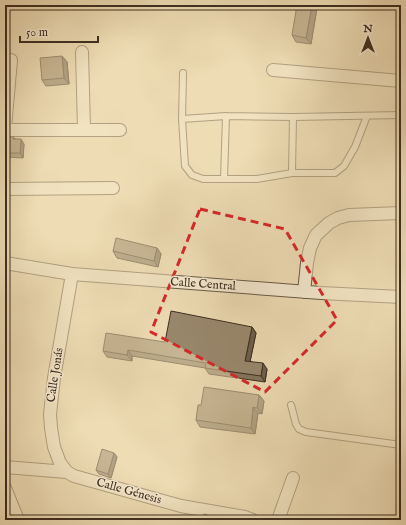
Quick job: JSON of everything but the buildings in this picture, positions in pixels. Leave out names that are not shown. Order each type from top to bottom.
[{"type":"street","points":[[82,52],[84,130]]},
{"type":"street","points":[[11,60],[5,129],[120,130]]},
{"type":"street","points":[[273,70],[401,81]]},
{"type":"street","points":[[5,189],[112,188]]},
{"type":"street","points":[[304,292],[310,248],[316,235],[329,223],[338,218],[349,215],[401,213]]},
{"type":"street","name":"Calle Central","points":[[5,263],[72,274],[304,292],[401,297]]},
{"type":"street","name":"Calle Jonás","points":[[67,472],[60,463],[54,447],[50,414],[54,378],[72,274]]},
{"type":"street","name":"Calle Génesis","points":[[5,467],[67,472],[74,476],[181,506],[226,517],[245,517],[253,520]]},
{"type":"street","points":[[278,520],[293,478]]},
{"type":"street","points":[[5,488],[18,520]]},
{"type":"lane","points":[[183,73],[182,119],[185,166],[192,175],[203,179],[257,179],[292,173],[336,172],[344,166],[356,147],[367,116]]},
{"type":"lane","points":[[182,119],[226,116],[293,117],[401,115]]},
{"type":"lane","points":[[224,179],[226,116]]},
{"type":"lane","points":[[292,173],[293,117]]},
{"type":"lane","points":[[290,405],[296,424],[300,430],[401,445]]},
{"type":"highlighted area","points":[[200,209],[285,229],[337,320],[265,392],[151,332]]}]
